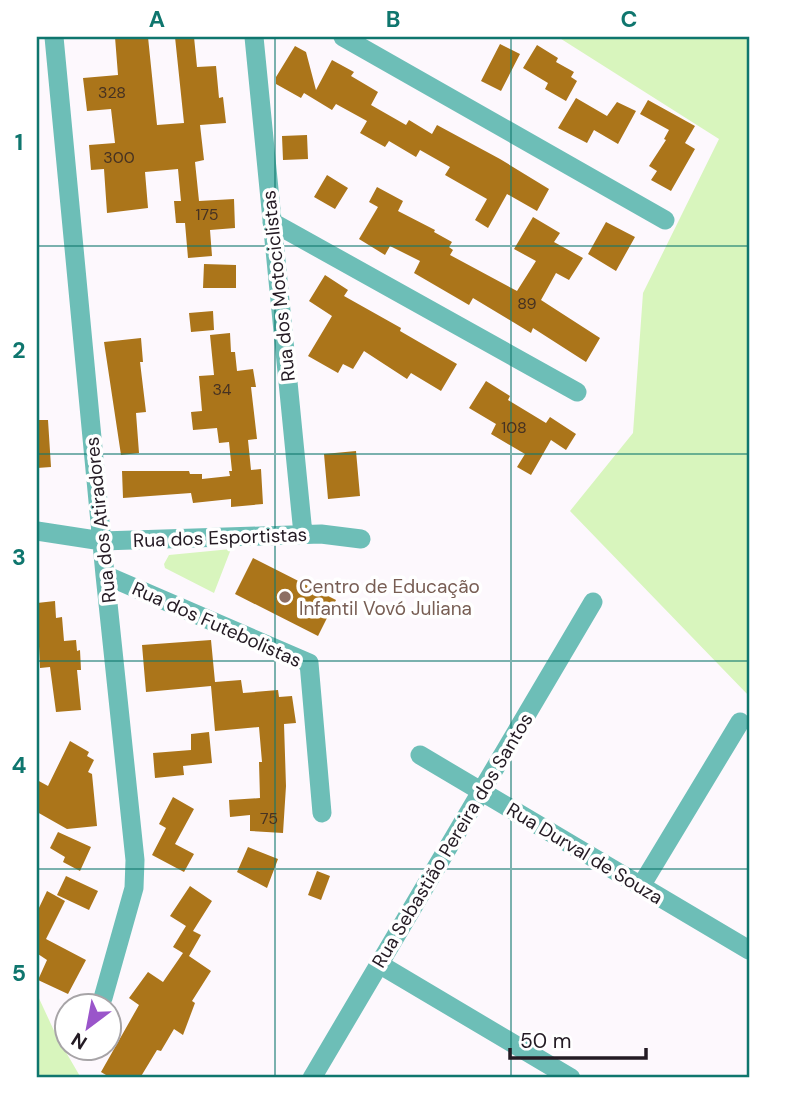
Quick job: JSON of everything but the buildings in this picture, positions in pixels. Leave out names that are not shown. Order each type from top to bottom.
[{"type":"street","name":"Rua dos Atiradores","points":[[54,37],[135,860],[134,888],[105,992]]},
{"type":"street","name":"Rua dos Motociclistas","points":[[254,37],[303,534]]},
{"type":"street","points":[[343,37],[665,220]]},
{"type":"street","points":[[272,222],[577,392]]},
{"type":"street","name":"Rua dos Esportistas","points":[[37,531],[102,541],[303,534],[361,539]]},
{"type":"street","name":"Rua dos Futebolistas","points":[[105,575],[309,663],[322,813]]},
{"type":"street","name":"Rua Sebastião Pereira dos Santos","points":[[312,1078],[593,602]]},
{"type":"street","points":[[641,886],[740,722]]},
{"type":"street","name":"Rua Durval de Souza","points":[[420,755],[749,950]]},
{"type":"street","points":[[379,964],[571,1078]]},
{"type":"green space","points":[[558,37],[749,37],[749,696],[570,511],[633,433],[643,293],[719,139]]},
{"type":"green space","points":[[231,549],[214,593],[165,568],[164,564],[169,555]]},
{"type":"green space","points":[[37,994],[52,1026],[52,1062],[72,1062],[81,1078],[37,1078]]},
{"type":"place","name":"Centro de Educação Infantil Vovó Juliana","points":[[285,597]]}]
